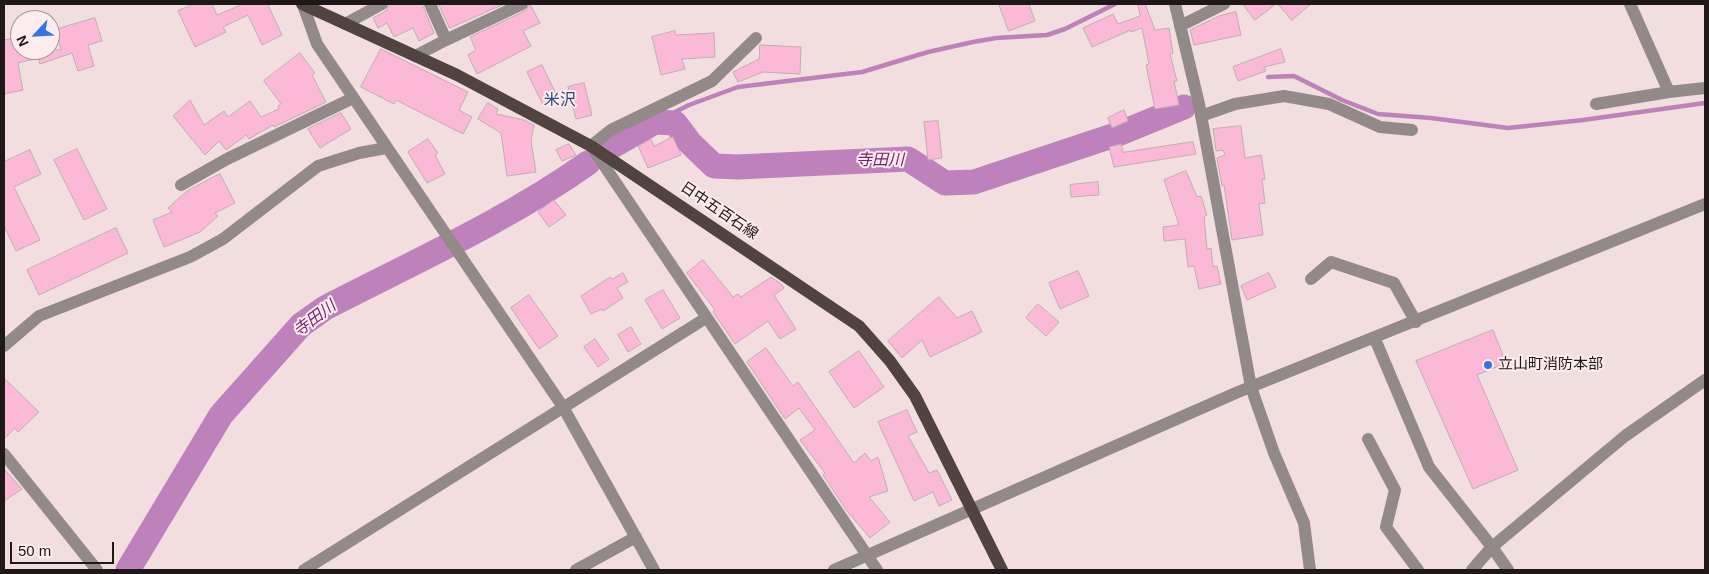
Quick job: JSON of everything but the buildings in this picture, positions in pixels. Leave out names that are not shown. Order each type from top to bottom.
[{"type":"main road","name":"日中五百石線","points":[[302,4],[457,75],[591,146],[859,326],[890,360],[915,396],[1002,570]]},
{"type":"street","points":[[302,4],[317,44],[444,236],[563,407],[654,570]]},
{"type":"street","points":[[345,24],[382,4]]},
{"type":"street","points":[[430,4],[446,40]]},
{"type":"street","points":[[415,56],[522,4]]},
{"type":"street","points":[[1175,4],[1201,116],[1251,387],[1274,453],[1304,523],[1310,570]]},
{"type":"street","points":[[1180,26],[1224,4]]},
{"type":"street","points":[[1630,4],[1669,92]]},
{"type":"street","points":[[756,38],[712,81],[611,130],[591,146],[877,570]]},
{"type":"street","points":[[1596,104],[1705,88]]},
{"type":"street","points":[[1201,116],[1257,99],[1293,97],[1329,104],[1380,127],[1412,130]]},
{"type":"street","points":[[180,185],[227,159],[353,98]]},
{"type":"street","points":[[4,346],[39,316],[190,257],[223,239],[318,166],[359,153],[386,148]]},
{"type":"street","points":[[834,570],[1251,387],[1375,339],[1705,204]]},
{"type":"street","points":[[1311,279],[1332,262],[1394,283],[1416,322]]},
{"type":"street","points":[[304,570],[706,318]]},
{"type":"street","points":[[1375,339],[1428,467],[1508,570]]},
{"type":"street","points":[[1472,570],[1492,547],[1625,436],[1705,380]]},
{"type":"street","points":[[1368,439],[1395,490],[1386,527],[1418,570]]},
{"type":"street","points":[[4,454],[97,570]]},
{"type":"street","points":[[576,570],[636,537]]},
{"type":"waterway","points":[[655,122],[689,105],[738,87],[862,72],[928,52],[973,42],[996,38],[1047,35],[1065,29],[1115,4]]},
{"type":"waterway","points":[[1268,77],[1294,76],[1342,100],[1378,114],[1431,118],[1508,128],[1583,120],[1705,103]]},
{"type":"waterway","name":"寺田川","points":[[611,147],[655,122],[675,123],[690,143],[714,166],[738,167],[908,159],[945,183],[974,182],[1118,134],[1184,107]]},
{"type":"waterway","name":"寺田川","points":[[128,570],[221,415],[301,325],[325,308],[525,204],[588,163]]},
{"type":"place","name":"立山町消防本部","points":[[1488,365]]},
{"type":"district","name":"米沢","points":[[560,101]]}]
